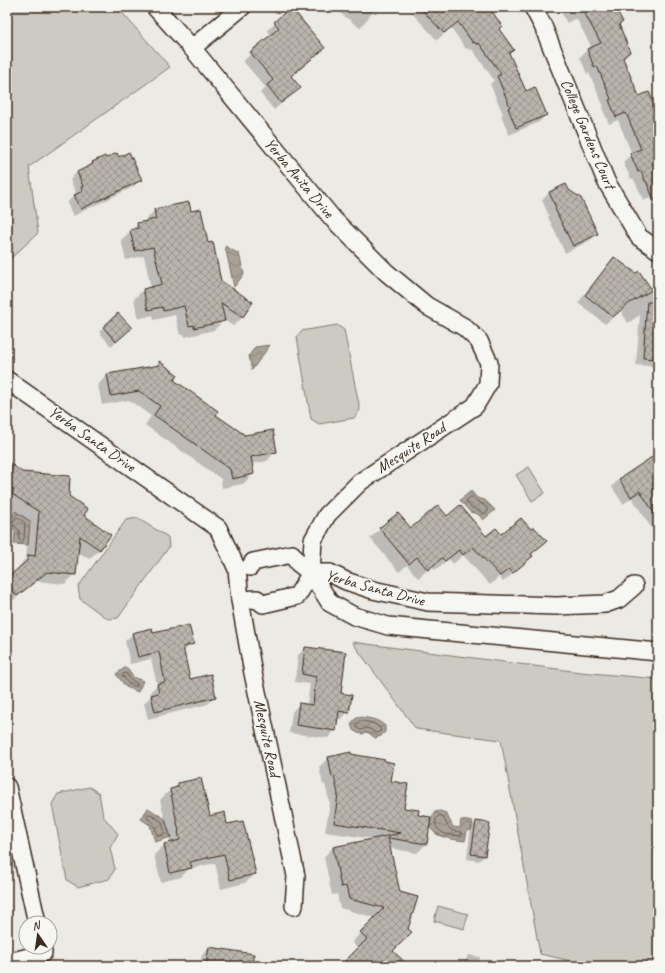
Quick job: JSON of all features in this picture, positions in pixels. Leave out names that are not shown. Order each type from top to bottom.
[{"type":"street","name":"Yerba Anita Drive","points":[[155,7],[192,48],[333,219],[403,287],[427,306],[464,327]]},
{"type":"street","points":[[192,48],[242,7]]},
{"type":"street","name":"College Gardens Court","points":[[533,7],[544,26],[606,181],[639,237],[658,250]]},
{"type":"street","name":"Mesquite Road","points":[[304,573],[313,540],[327,515],[360,482],[475,406],[488,384],[490,363],[480,341],[464,327]]},
{"type":"street","name":"Yerba Santa Drive","points":[[7,380],[218,528],[243,568]]},
{"type":"street","points":[[240,600],[257,599],[261,593],[304,573],[292,554],[253,562],[243,568]]},
{"type":"street","name":"Mesquite Road","points":[[243,568],[240,600],[253,673],[296,876],[294,906]]},
{"type":"street","name":"Yerba Santa Drive","points":[[304,573],[330,573],[346,581],[373,590],[428,602],[556,606],[605,604],[619,598],[634,586]]},
{"type":"street","name":"Yerba Santa Drive","points":[[304,573],[330,602],[354,616],[388,626],[658,652]]},
{"type":"street","points":[[7,786],[35,915]]},
{"type":"street","points":[[7,963],[29,955]]},
{"type":"shaded area","points":[[7,7],[117,7],[170,67],[29,167],[38,233],[7,262]]},
{"type":"shaded area","points":[[337,325],[344,330],[360,410],[354,418],[319,424],[311,419],[297,337],[301,331]]},
{"type":"shaded area","points":[[529,467],[545,493],[532,501],[516,475]]},
{"type":"shaded area","points":[[137,518],[168,537],[169,547],[118,618],[108,619],[80,599],[78,587],[126,520]]},
{"type":"shaded area","points":[[352,642],[580,672],[658,679],[658,966],[593,966],[540,954],[501,740],[416,729]]},
{"type":"shaded area","points":[[89,787],[99,793],[103,816],[118,834],[110,848],[115,869],[109,879],[78,887],[67,880],[52,804],[58,794]]},
{"type":"shaded area","points":[[438,906],[468,914],[464,929],[434,921]]},
{"type":"water","points":[[225,246],[239,254],[244,274],[234,287]]},
{"type":"water","points":[[270,345],[252,370],[249,356],[255,347]]},
{"type":"water","points":[[471,491],[477,498],[485,500],[495,510],[483,520],[478,514],[470,512],[460,500]]},
{"type":"water","points":[[15,511],[30,521],[28,545],[14,544],[15,532],[8,526],[8,521]]},
{"type":"water","points":[[126,667],[133,677],[143,681],[138,692],[126,687],[116,674]]},
{"type":"water","points":[[359,717],[376,720],[385,726],[385,732],[381,736],[375,738],[366,732],[363,734],[358,733],[353,730],[351,724]]},
{"type":"water","points":[[148,808],[165,819],[171,837],[155,842],[150,825],[141,819]]},
{"type":"water","points":[[440,811],[446,813],[453,827],[460,828],[461,820],[473,822],[471,830],[467,831],[465,841],[444,837],[433,831],[430,826],[431,820],[435,812]]},
{"type":"building","points":[[291,7],[325,48],[291,76],[301,88],[281,103],[267,85],[273,80],[250,52],[279,28],[274,22]]},
{"type":"building","points":[[419,7],[489,7],[502,26],[499,29],[514,50],[509,53],[526,91],[535,87],[547,115],[516,128],[508,108],[510,107],[497,76],[501,74],[479,43],[477,45],[475,42],[473,43],[458,22],[444,33]]},
{"type":"building","points":[[581,7],[615,7],[623,22],[619,24],[630,52],[623,58],[639,96],[649,92],[658,114],[658,209],[641,171],[638,172],[630,153],[641,149],[626,113],[616,117],[609,100],[611,99],[597,66],[594,67],[587,49],[601,43]]},
{"type":"building","points":[[129,152],[142,180],[81,209],[74,195],[83,191],[81,187],[83,186],[77,172],[93,164],[92,162],[105,156],[106,158],[117,153],[119,157]]},
{"type":"building","points":[[566,184],[569,190],[581,198],[598,234],[573,246],[555,209],[556,208],[549,192]]},
{"type":"building","points":[[189,202],[191,211],[201,209],[208,243],[213,242],[221,281],[253,302],[243,317],[221,303],[225,321],[194,328],[194,325],[189,326],[184,306],[163,311],[162,307],[148,310],[143,289],[162,284],[153,247],[135,251],[130,230],[138,228],[137,223],[156,219],[154,209]]},
{"type":"building","points":[[614,257],[636,273],[639,271],[652,290],[628,304],[613,317],[585,295]]},
{"type":"building","points":[[647,302],[658,302],[658,359],[643,358]]},
{"type":"building","points":[[118,313],[132,328],[116,342],[103,327]]},
{"type":"building","points":[[159,361],[178,375],[174,380],[218,411],[216,415],[245,435],[273,430],[277,452],[251,457],[254,474],[232,479],[230,469],[154,415],[160,406],[139,391],[111,396],[107,374],[160,365]]},
{"type":"building","points":[[658,453],[658,519],[640,491],[631,497],[619,479]]},
{"type":"building","points":[[7,461],[22,472],[70,476],[69,496],[88,509],[84,515],[111,535],[100,550],[80,536],[76,575],[47,572],[17,596],[7,584],[7,578],[28,560],[28,555],[35,556],[39,512],[12,494],[14,490],[7,485]]},
{"type":"building","points":[[438,505],[447,516],[460,505],[486,536],[496,528],[501,534],[521,518],[531,529],[534,527],[547,541],[531,554],[533,556],[513,573],[509,569],[500,576],[473,547],[463,555],[459,550],[445,561],[442,558],[428,570],[417,557],[409,564],[379,528],[398,513],[411,528]]},
{"type":"building","points":[[189,625],[194,644],[183,647],[190,679],[211,674],[216,697],[155,712],[151,695],[159,693],[157,684],[165,682],[159,652],[138,657],[132,633],[152,628],[153,633]]},
{"type":"building","points":[[305,647],[346,652],[341,693],[352,695],[349,713],[339,711],[336,731],[296,725],[299,703],[313,705],[316,677],[302,674]]},
{"type":"building","points":[[351,752],[351,754],[394,763],[391,781],[408,784],[404,808],[419,810],[418,815],[431,817],[427,844],[388,838],[400,892],[418,897],[408,929],[412,932],[393,951],[409,966],[340,966],[367,939],[360,932],[384,908],[349,899],[346,886],[341,887],[333,847],[401,833],[334,823],[338,794],[334,776],[332,777],[328,757]]},
{"type":"building","points":[[201,778],[210,816],[225,812],[227,824],[243,821],[256,874],[230,880],[224,854],[190,862],[192,868],[170,873],[164,844],[180,840],[170,789],[178,787],[178,783]]},
{"type":"building","points":[[476,821],[490,823],[485,856],[471,854]]},
{"type":"building","points":[[209,947],[254,954],[251,966],[206,966]]}]
